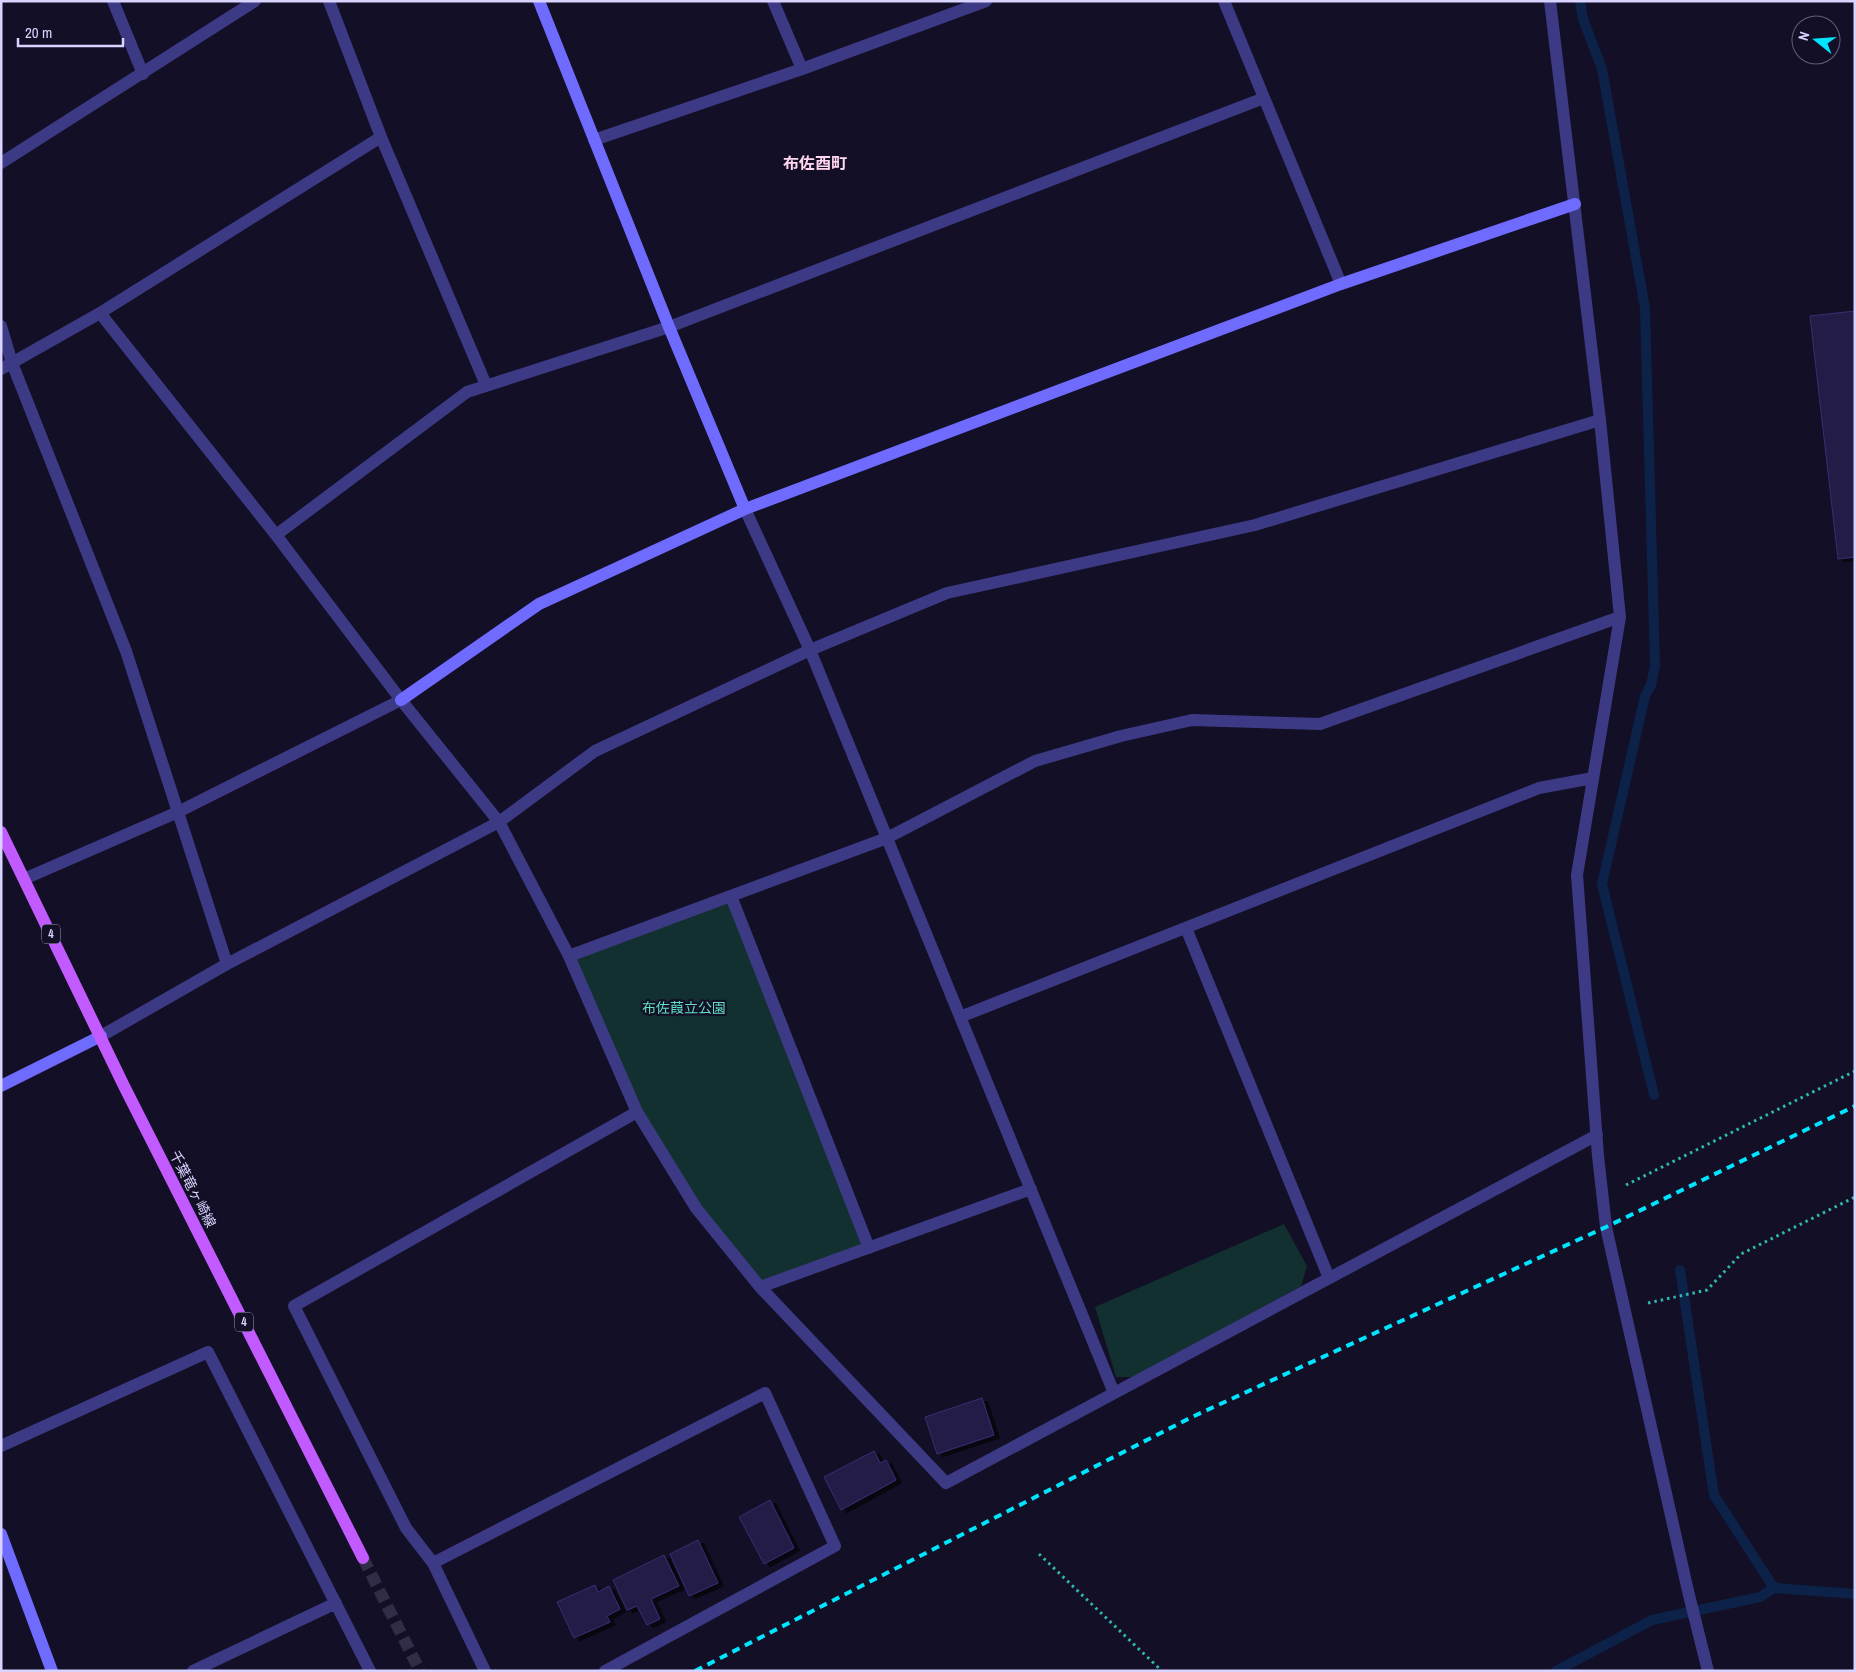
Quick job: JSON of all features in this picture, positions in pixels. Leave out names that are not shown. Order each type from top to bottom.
[{"type":"main road","name":"千葉竜ヶ崎線","points":[[1,832],[124,1086],[363,1558]]},
{"type":"street","points":[[113,1],[143,74]]},
{"type":"street","points":[[1,163],[143,74],[254,1]]},
{"type":"street","points":[[329,1],[381,137],[486,385]]},
{"type":"street","points":[[539,1],[669,327],[745,509],[810,650],[1114,1393]]},
{"type":"street","points":[[773,1],[802,69]]},
{"type":"street","points":[[594,140],[802,69],[986,1]]},
{"type":"street","points":[[1224,1],[1341,284]]},
{"type":"street","points":[[1550,1],[1600,420],[1620,616],[1577,876],[1596,1134],[1606,1227],[1688,1591],[1708,1671]]},
{"type":"street","points":[[276,536],[467,392],[669,327],[1264,98]]},
{"type":"street","points":[[7,366],[100,313],[381,137]]},
{"type":"street","points":[[24,879],[178,812],[400,700],[539,604],[745,509],[1341,284],[1575,204]]},
{"type":"street","points":[[100,313],[276,536],[400,700],[499,822],[569,956],[637,1112],[696,1208],[760,1287],[946,1483],[1596,1134]]},
{"type":"street","points":[[1,326],[7,366],[126,651],[227,964]]},
{"type":"street","points":[[1,1086],[101,1036],[227,964],[499,822],[595,750],[810,650],[948,593],[1255,525],[1600,420]]},
{"type":"street","points":[[569,956],[887,838],[1035,761],[1122,736],[1192,720],[1320,724],[1620,616]]},
{"type":"street","points":[[960,1017],[1539,788],[1594,778]]},
{"type":"street","points":[[731,896],[869,1248]]},
{"type":"street","points":[[1186,928],[1329,1278]]},
{"type":"street","points":[[485,1671],[433,1562],[406,1528],[294,1306],[637,1112]]},
{"type":"street","points":[[760,1287],[1031,1190]]},
{"type":"street","points":[[1,1446],[208,1352],[370,1671]]},
{"type":"street","points":[[433,1562],[765,1393],[835,1546],[605,1671]]},
{"type":"street","points":[[1,1534],[52,1671]]},
{"type":"street","points":[[193,1671],[336,1603]]},
{"type":"path","points":[[1603,1196],[1855,1071]]},
{"type":"path","points":[[1660,1301],[1707,1290],[1741,1254],[1855,1197]]},
{"type":"path","points":[[1039,1554],[1162,1671]]},
{"type":"green space","name":"布佐葭立公園","points":[[731,896],[869,1248],[760,1287],[696,1208],[637,1112],[569,956]]},
{"type":"green space","points":[[1284,1224],[1307,1266],[1301,1286],[1135,1377],[1116,1377],[1095,1307]]},
{"type":"building","points":[[1855,311],[1855,557],[1838,559],[1810,316]]},
{"type":"building","points":[[982,1398],[994,1435],[937,1454],[925,1417]]},
{"type":"building","points":[[874,1451],[880,1463],[886,1460],[896,1480],[841,1510],[824,1477]]},
{"type":"building","points":[[770,1500],[794,1548],[764,1564],[739,1517]]},
{"type":"building","points":[[698,1540],[718,1583],[689,1596],[670,1554]]},
{"type":"building","points":[[664,1555],[679,1586],[651,1599],[660,1619],[647,1625],[637,1606],[627,1610],[613,1580]]},
{"type":"building","points":[[595,1585],[598,1592],[609,1586],[620,1609],[607,1616],[610,1622],[574,1638],[557,1602]]},
{"type":"waterway","points":[[1580,1],[1583,19],[1602,69],[1645,308],[1655,666],[1651,685],[1645,696],[1602,884],[1654,1095]]},
{"type":"waterway","points":[[1680,1270],[1714,1495],[1774,1588],[1855,1594]]},
{"type":"waterway","points":[[1556,1671],[1652,1620],[1760,1597],[1774,1588],[1779,1588]]},
{"type":"tunnel","points":[[363,1558],[420,1671]]},
{"type":"railway","points":[[695,1671],[1192,1417],[1606,1227],[1855,1106]]},
{"type":"district","name":"布佐酉町","points":[[815,163]]}]
